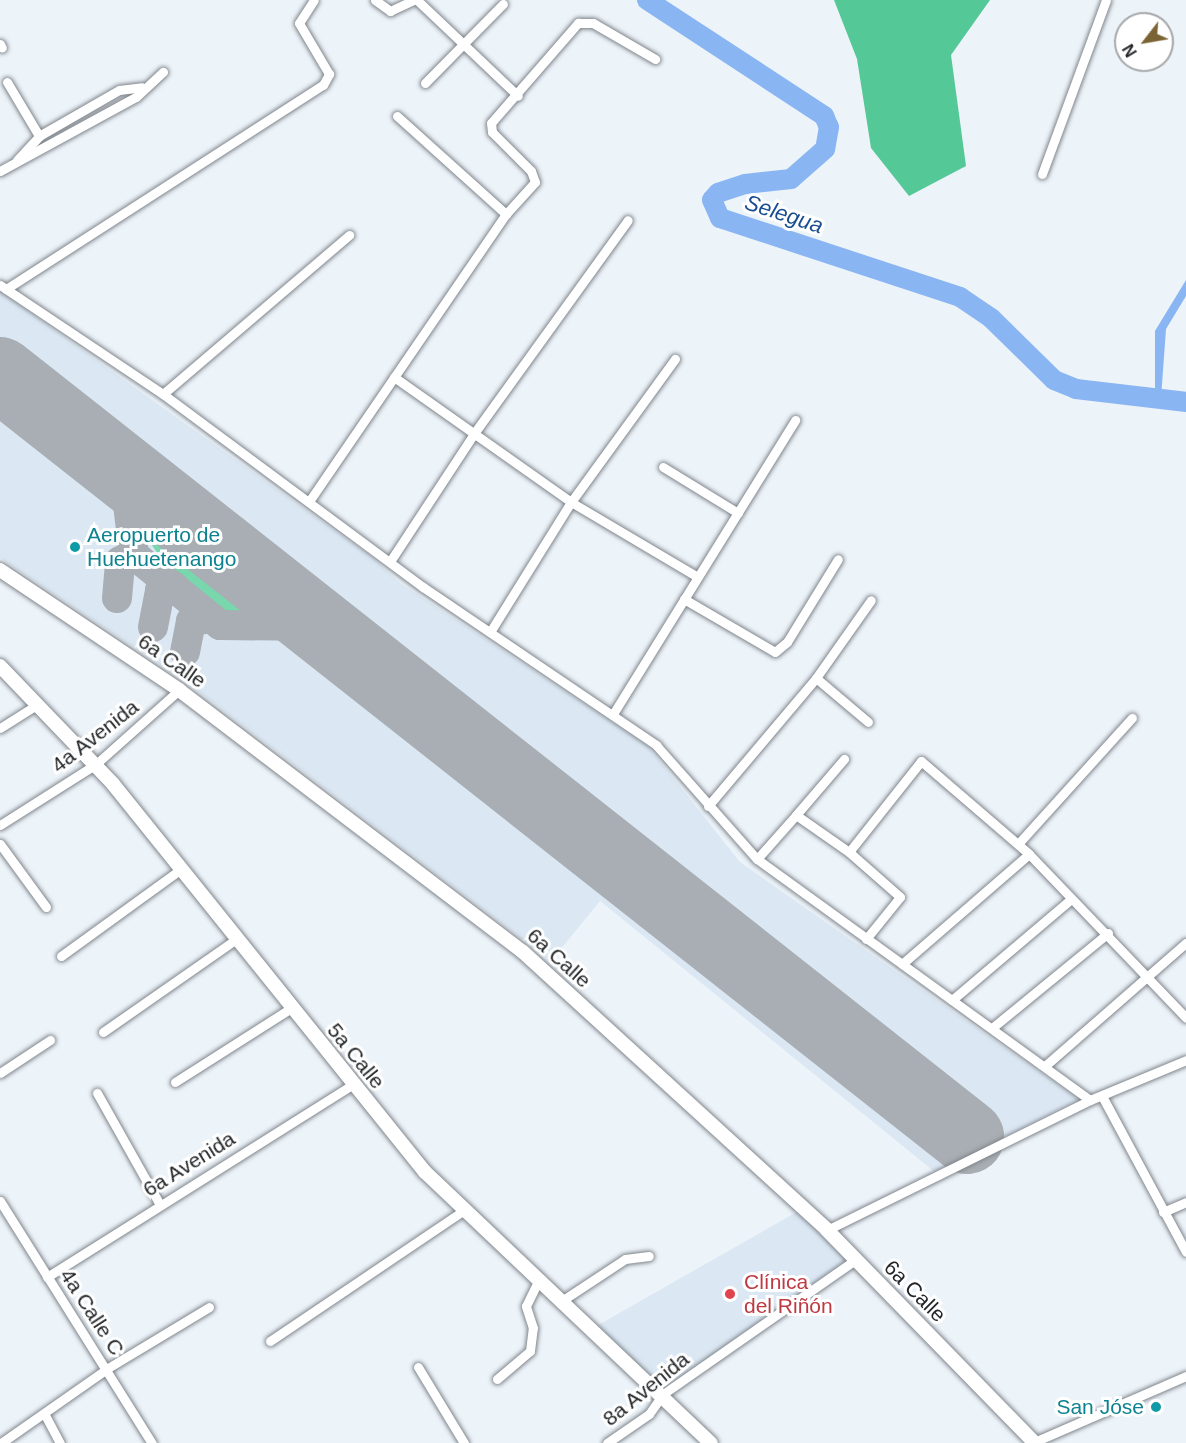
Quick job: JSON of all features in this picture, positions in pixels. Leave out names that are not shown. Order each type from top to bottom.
[{"type":"street","points":[[314,0],[298,23],[329,74],[323,85],[3,287],[164,394],[490,632],[656,744],[708,806],[757,859],[866,939],[1046,1065],[1090,1100]]},
{"type":"street","points":[[375,0],[390,11],[416,0],[466,43],[518,96]]},
{"type":"street","points":[[1042,174],[1106,0]]},
{"type":"street","points":[[425,83],[503,3]]},
{"type":"street","points":[[310,500],[506,214],[536,176],[491,128],[578,23],[593,22],[655,59]]},
{"type":"street","points":[[17,160],[39,136],[119,90],[141,87],[163,72]]},
{"type":"street","points":[[7,82],[39,136]]},
{"type":"street","points":[[0,171],[136,97],[141,87]]},
{"type":"street","points":[[397,116],[506,214]]},
{"type":"street","points":[[391,560],[475,432],[628,220]]},
{"type":"street","points":[[164,394],[349,235]]},
{"type":"street","points":[[490,632],[571,502],[675,359]]},
{"type":"street","points":[[394,377],[571,502],[698,577]]},
{"type":"street","points":[[613,714],[795,420]]},
{"type":"street","points":[[663,467],[738,513]]},
{"type":"street","points":[[684,599],[775,652],[787,642],[838,559]]},
{"type":"street","name":"6a Calle","points":[[0,570],[179,690],[523,952],[827,1230],[1035,1443]]},
{"type":"street","points":[[708,806],[816,678],[871,600]]},
{"type":"street","name":"5a Calle","points":[[0,666],[96,764],[352,1084],[461,1212],[563,1300],[663,1394],[711,1443]]},
{"type":"street","points":[[816,678],[868,722]]},
{"type":"street","name":"4a Avenida","points":[[0,825],[96,764],[179,690]]},
{"type":"street","points":[[0,728],[38,704]]},
{"type":"street","points":[[1018,844],[1131,718]]},
{"type":"street","points":[[757,859],[844,759]]},
{"type":"street","points":[[849,852],[921,761],[1029,854],[1070,900],[1108,933],[1186,1018]]},
{"type":"street","points":[[796,815],[849,852],[900,897],[866,939]]},
{"type":"street","points":[[0,844],[46,907]]},
{"type":"street","points":[[902,964],[1029,854]]},
{"type":"street","points":[[61,956],[181,869]]},
{"type":"street","points":[[952,1000],[1070,900]]},
{"type":"street","points":[[992,1028],[1108,933]]},
{"type":"street","points":[[104,1032],[235,940]]},
{"type":"street","points":[[1046,1065],[1186,943]]},
{"type":"street","points":[[175,1082],[291,1008]]},
{"type":"street","points":[[0,1073],[50,1040]]},
{"type":"street","points":[[827,1230],[1090,1100],[1186,1060]]},
{"type":"street","name":"6a Avenida","points":[[46,1277],[159,1203],[352,1084]]},
{"type":"street","points":[[97,1093],[159,1203]]},
{"type":"street","points":[[1102,1096],[1186,1252]]},
{"type":"street","name":"4a Calle C","points":[[0,1201],[46,1277],[108,1368],[152,1443]]},
{"type":"street","points":[[1164,1212],[1186,1202]]},
{"type":"street","points":[[270,1341],[461,1212]]},
{"type":"street","points":[[563,1300],[625,1259],[649,1256]]},
{"type":"street","name":"8a Avenida","points":[[607,1443],[649,1414],[663,1394],[855,1260]]},
{"type":"street","points":[[497,1379],[530,1351],[533,1328],[526,1306],[539,1279]]},
{"type":"street","points":[[1,1443],[45,1415],[108,1368],[209,1307]]},
{"type":"street","points":[[418,1367],[464,1443]]},
{"type":"street","points":[[1035,1443],[1186,1376]]},
{"type":"street","points":[[45,1415],[60,1443]]},
{"type":"shaded area","name":"Aeropuerto de Huehuetenango","points":[[0,291],[373,558],[400,583],[648,746],[740,862],[1078,1099],[935,1172],[600,901],[551,961],[182,679],[0,558]]},
{"type":"shaded area","name":"Clínica del Riñón","points":[[802,1209],[855,1260],[663,1394],[593,1328]]},
{"type":"green space","points":[[834,0],[990,0],[951,55],[966,166],[909,196],[871,148],[857,59]]},
{"type":"green space","points":[[149,506],[271,607],[267,612],[229,615],[164,563],[141,529]]},
{"type":"water","points":[[1186,280],[1186,296],[1166,329],[1161,398],[1155,398],[1155,331]]},
{"type":"waterway","name":"Selegua","points":[[647,0],[824,116],[829,127],[825,149],[791,179],[745,184],[718,193],[712,200],[720,218],[960,297],[991,318],[1054,380],[1076,389],[1186,402]]},
{"type":"taxiway","points":[[124,471],[134,555],[220,625],[319,626]]},
{"type":"taxiway","points":[[117,598],[120,561],[134,555]]},
{"type":"taxiway","points":[[153,627],[160,590],[173,586]]},
{"type":"taxiway","points":[[185,652],[191,621],[212,618]]},
{"type":"runway","points":[[0,374],[967,1137]]},
{"type":"place","name":"Aeropuerto de Huehuetenango","points":[[75,547]]},
{"type":"place","name":"Clínica del Riñón","points":[[730,1294]]},
{"type":"place","name":"San Jóse","points":[[1156,1407]]}]
